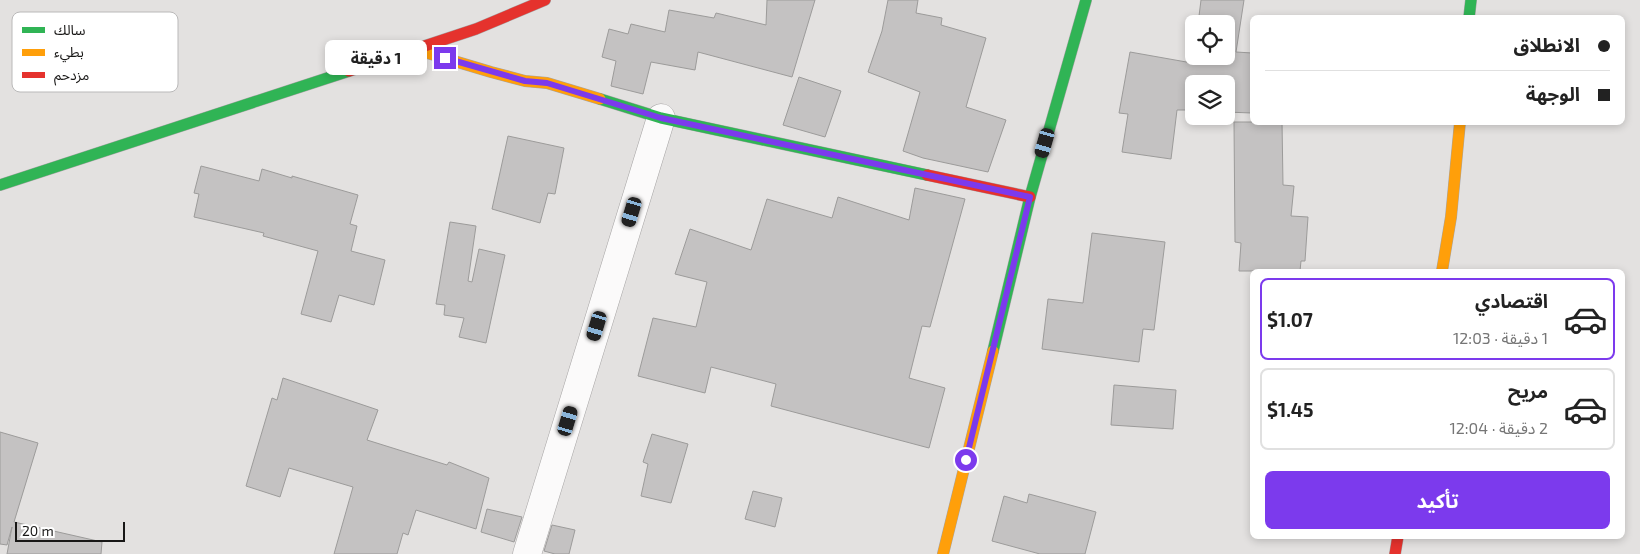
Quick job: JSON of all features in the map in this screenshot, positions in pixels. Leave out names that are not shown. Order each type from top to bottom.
[{"type":"street","points":[[0,185],[476,29],[544,0]]},
{"type":"street","points":[[944,554],[1030,197],[1086,0]]},
{"type":"street","points":[[1469,15],[1471,0]]},
{"type":"street","points":[[414,48],[525,81],[547,83],[661,118],[1030,197]]},
{"type":"street","points":[[527,554],[661,118]]},
{"type":"street","points":[[1442,269],[1451,217],[1460,125]]},
{"type":"street","points":[[1395,554],[1398,539]]},
{"type":"building","points":[[767,0],[815,0],[792,77],[698,52],[695,70],[651,62],[643,94],[611,86],[616,61],[602,57],[609,29],[628,34],[631,24],[665,32],[669,10],[714,18],[716,13],[766,25]]},
{"type":"building","points":[[888,0],[918,0],[916,13],[942,18],[941,25],[986,38],[966,107],[1006,120],[988,172],[923,158],[903,151],[920,92],[868,72],[882,31]]},
{"type":"building","points":[[1201,0],[1244,0],[1236,52],[1250,53],[1250,113],[1235,112],[1235,75],[1185,75],[1185,110],[1177,110],[1171,159],[1122,152],[1128,114],[1119,113],[1130,52],[1185,62],[1185,65],[1235,65],[1235,15],[1199,15]]},
{"type":"building","points":[[799,77],[841,91],[825,137],[783,125]]},
{"type":"building","points":[[1235,122],[1250,122],[1250,125],[1282,125],[1283,185],[1294,186],[1291,216],[1308,217],[1305,261],[1301,261],[1300,269],[1250,269],[1250,271],[1239,271],[1241,243],[1235,242]]},
{"type":"building","points":[[508,136],[564,148],[555,194],[548,193],[540,223],[492,209]]},
{"type":"building","points":[[201,166],[259,181],[262,169],[358,195],[350,224],[357,226],[351,251],[385,260],[374,305],[339,295],[331,322],[301,314],[318,251],[263,236],[264,233],[194,217],[199,194],[194,193]]},
{"type":"building","points":[[915,188],[965,199],[930,327],[922,326],[909,378],[945,388],[929,448],[771,406],[776,384],[711,367],[705,393],[638,376],[653,318],[696,327],[707,282],[675,274],[690,229],[751,250],[767,199],[832,218],[838,197],[909,220]]},
{"type":"building","points":[[450,222],[476,226],[468,281],[472,282],[479,249],[505,255],[486,343],[459,337],[464,318],[444,315],[445,305],[436,304]]},
{"type":"building","points":[[1092,233],[1165,242],[1154,330],[1143,329],[1139,362],[1042,349],[1048,299],[1083,303]]},
{"type":"building","points":[[283,378],[378,410],[367,440],[447,465],[449,462],[489,478],[476,529],[416,510],[408,535],[403,533],[397,554],[334,554],[353,487],[289,468],[280,497],[246,486],[272,398],[277,400]]},
{"type":"building","points":[[1114,385],[1176,390],[1173,429],[1111,425]]},
{"type":"building","points":[[0,432],[38,443],[14,522],[102,542],[101,554],[7,554],[12,527],[7,545],[0,544]]},
{"type":"building","points":[[652,434],[688,444],[671,503],[641,496],[648,464],[643,462]]},
{"type":"building","points":[[753,491],[782,498],[775,527],[745,519]]},
{"type":"building","points":[[1029,494],[1096,512],[1085,554],[1040,554],[992,541],[1004,496],[1027,503]]},
{"type":"building","points":[[487,509],[522,517],[514,542],[481,532]]},
{"type":"building","points":[[552,525],[575,530],[569,554],[555,554],[544,551]]},
{"type":"traffic: fast","points":[[993,351],[1030,197],[1086,0]]},
{"type":"traffic: fast","points":[[1469,15],[1471,0]]},
{"type":"traffic: fast","points":[[0,185],[349,71]]},
{"type":"traffic: fast","points":[[600,99],[661,118],[927,175]]},
{"type":"traffic: slow","points":[[414,49],[491,72],[525,81],[547,83],[600,99]]},
{"type":"traffic: slow","points":[[1442,269],[1451,217],[1460,125]]},
{"type":"traffic: slow","points":[[943,554],[993,351]]},
{"type":"traffic: jam","points":[[349,71],[476,29],[545,0]]},
{"type":"traffic: jam","points":[[927,175],[1030,197]]},
{"type":"traffic: jam","points":[[1395,554],[1398,539]]},
{"type":"route","points":[[445,58],[525,81],[547,83],[661,118],[1030,197],[966,460]]}]
